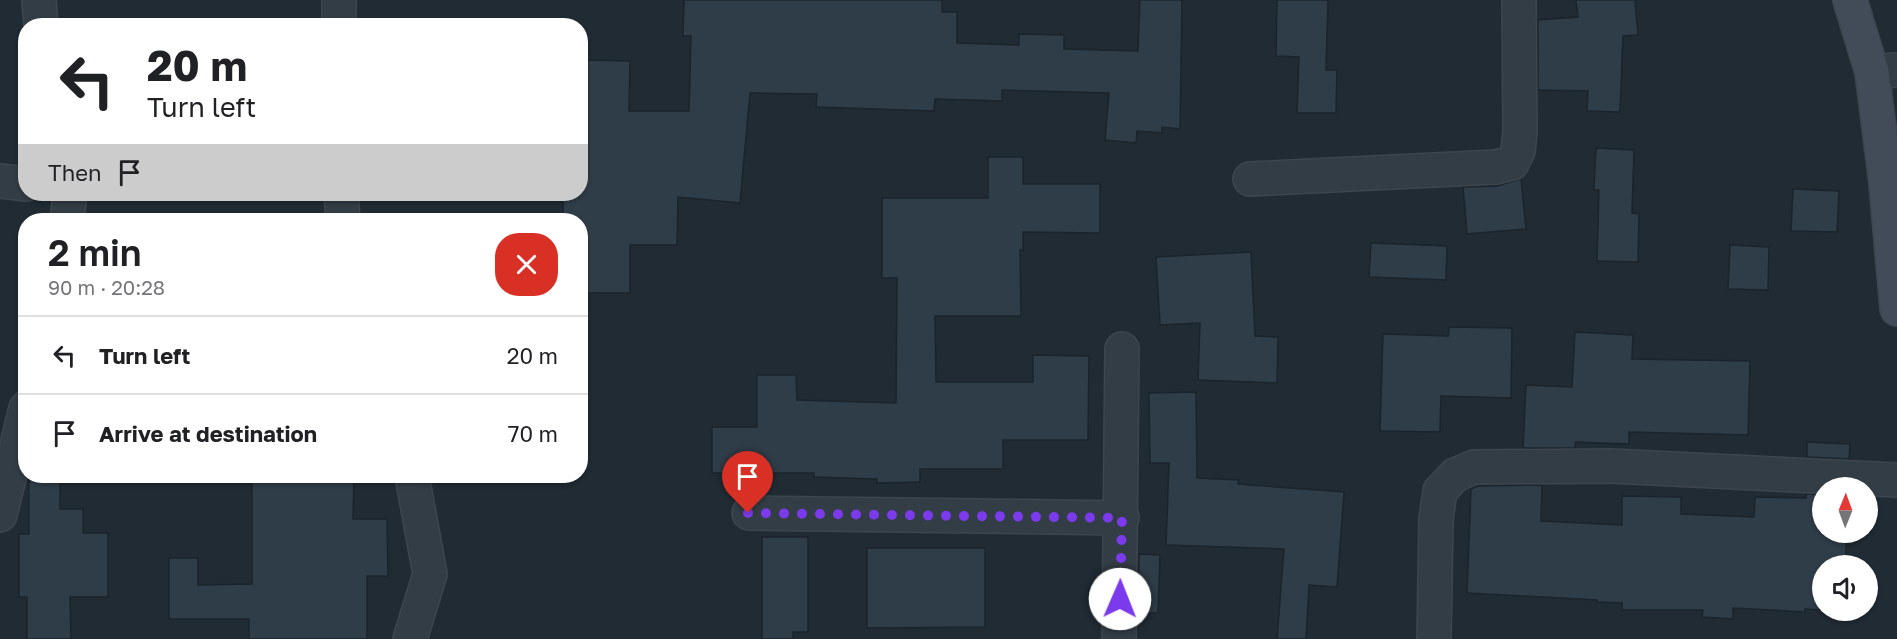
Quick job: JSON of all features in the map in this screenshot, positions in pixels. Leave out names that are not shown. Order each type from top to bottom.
[{"type":"main road","points":[[1850,0],[1885,71],[1886,183],[1897,309]]},
{"type":"street","points":[[39,0],[40,18]]},
{"type":"street","points":[[339,0],[339,18]]},
{"type":"street","points":[[1250,179],[1496,167],[1512,164],[1518,151],[1520,132],[1519,0]]},
{"type":"street","points":[[0,181],[18,183]]},
{"type":"street","points":[[1119,639],[1122,349]]},
{"type":"street","points":[[0,515],[18,441]]},
{"type":"street","points":[[1434,639],[1436,519],[1440,491],[1455,475],[1474,467],[1611,466],[1897,480]]},
{"type":"street","points":[[410,639],[430,574],[413,483]]},
{"type":"street","points":[[748,513],[1122,518]]},
{"type":"building","points":[[684,0],[942,0],[942,12],[957,12],[957,43],[1019,45],[1019,34],[1064,35],[1064,49],[1138,51],[1140,0],[1182,0],[1180,129],[1162,127],[1162,133],[1137,131],[1136,143],[1105,140],[1109,93],[1002,90],[1002,101],[935,99],[934,111],[816,107],[817,94],[750,93],[740,203],[678,197],[677,245],[630,245],[630,293],[588,293],[588,213],[563,213],[563,201],[588,201],[588,60],[630,61],[629,111],[689,111],[691,36],[683,36]]},
{"type":"building","points":[[1277,0],[1328,0],[1326,70],[1337,70],[1336,113],[1297,113],[1299,57],[1276,56]]},
{"type":"building","points":[[1576,0],[1635,0],[1638,35],[1623,36],[1620,112],[1587,111],[1588,91],[1538,90],[1538,20],[1578,17]]},
{"type":"building","points":[[1596,148],[1634,150],[1632,213],[1639,214],[1638,262],[1597,261],[1599,190],[1594,190]]},
{"type":"building","points":[[988,157],[1023,157],[1023,184],[1100,184],[1100,233],[1023,232],[1023,250],[1020,250],[1021,316],[935,316],[936,382],[1033,382],[1033,355],[1089,356],[1088,440],[1003,440],[1003,469],[920,469],[920,482],[877,483],[877,479],[814,477],[814,473],[712,473],[712,427],[757,427],[757,375],[796,375],[797,400],[896,403],[897,278],[882,278],[882,198],[988,198]]},
{"type":"building","points":[[1521,179],[1526,229],[1467,234],[1463,187],[1497,186]]},
{"type":"building","points":[[1793,189],[1839,191],[1837,232],[1791,231]]},
{"type":"building","points":[[1371,243],[1447,246],[1446,280],[1369,277]]},
{"type":"building","points":[[1730,245],[1769,247],[1768,290],[1728,289]]},
{"type":"building","points":[[1251,252],[1255,336],[1278,337],[1277,383],[1198,380],[1200,323],[1160,325],[1156,257]]},
{"type":"building","points":[[1449,327],[1512,328],[1511,398],[1441,396],[1440,432],[1380,431],[1383,334],[1448,336]]},
{"type":"building","points":[[1575,332],[1633,335],[1632,359],[1750,361],[1748,435],[1629,432],[1629,444],[1575,442],[1575,448],[1523,448],[1526,385],[1572,387]]},
{"type":"building","points":[[1196,392],[1197,478],[1239,480],[1238,484],[1344,492],[1337,587],[1309,585],[1306,639],[1277,639],[1284,549],[1166,545],[1169,463],[1150,463],[1149,393]]},
{"type":"building","points":[[1807,442],[1850,444],[1849,459],[1807,457]]},
{"type":"building","points":[[29,483],[60,483],[60,509],[83,509],[83,533],[108,533],[108,597],[70,597],[71,639],[27,639],[27,597],[19,597],[19,534],[29,534]]},
{"type":"building","points":[[252,483],[354,483],[353,519],[387,519],[388,576],[367,576],[367,639],[249,639],[249,619],[169,619],[169,558],[198,558],[198,585],[252,584]]},
{"type":"building","points":[[1542,485],[1541,521],[1622,525],[1622,496],[1681,497],[1681,514],[1754,517],[1755,497],[1806,498],[1806,494],[1812,494],[1812,543],[1846,543],[1846,555],[1812,555],[1812,609],[1805,609],[1805,612],[1733,608],[1733,619],[1702,617],[1703,610],[1622,610],[1622,603],[1597,602],[1597,600],[1467,593],[1471,489],[1478,486]]},
{"type":"building","points":[[762,537],[808,537],[808,632],[793,632],[793,639],[762,639]]},
{"type":"building","points":[[867,548],[985,548],[985,627],[867,628]]},
{"type":"building","points":[[1139,554],[1160,555],[1158,613],[1138,613]]},
{"type":"route","points":[[748,513],[1122,518],[1120,599]]}]
